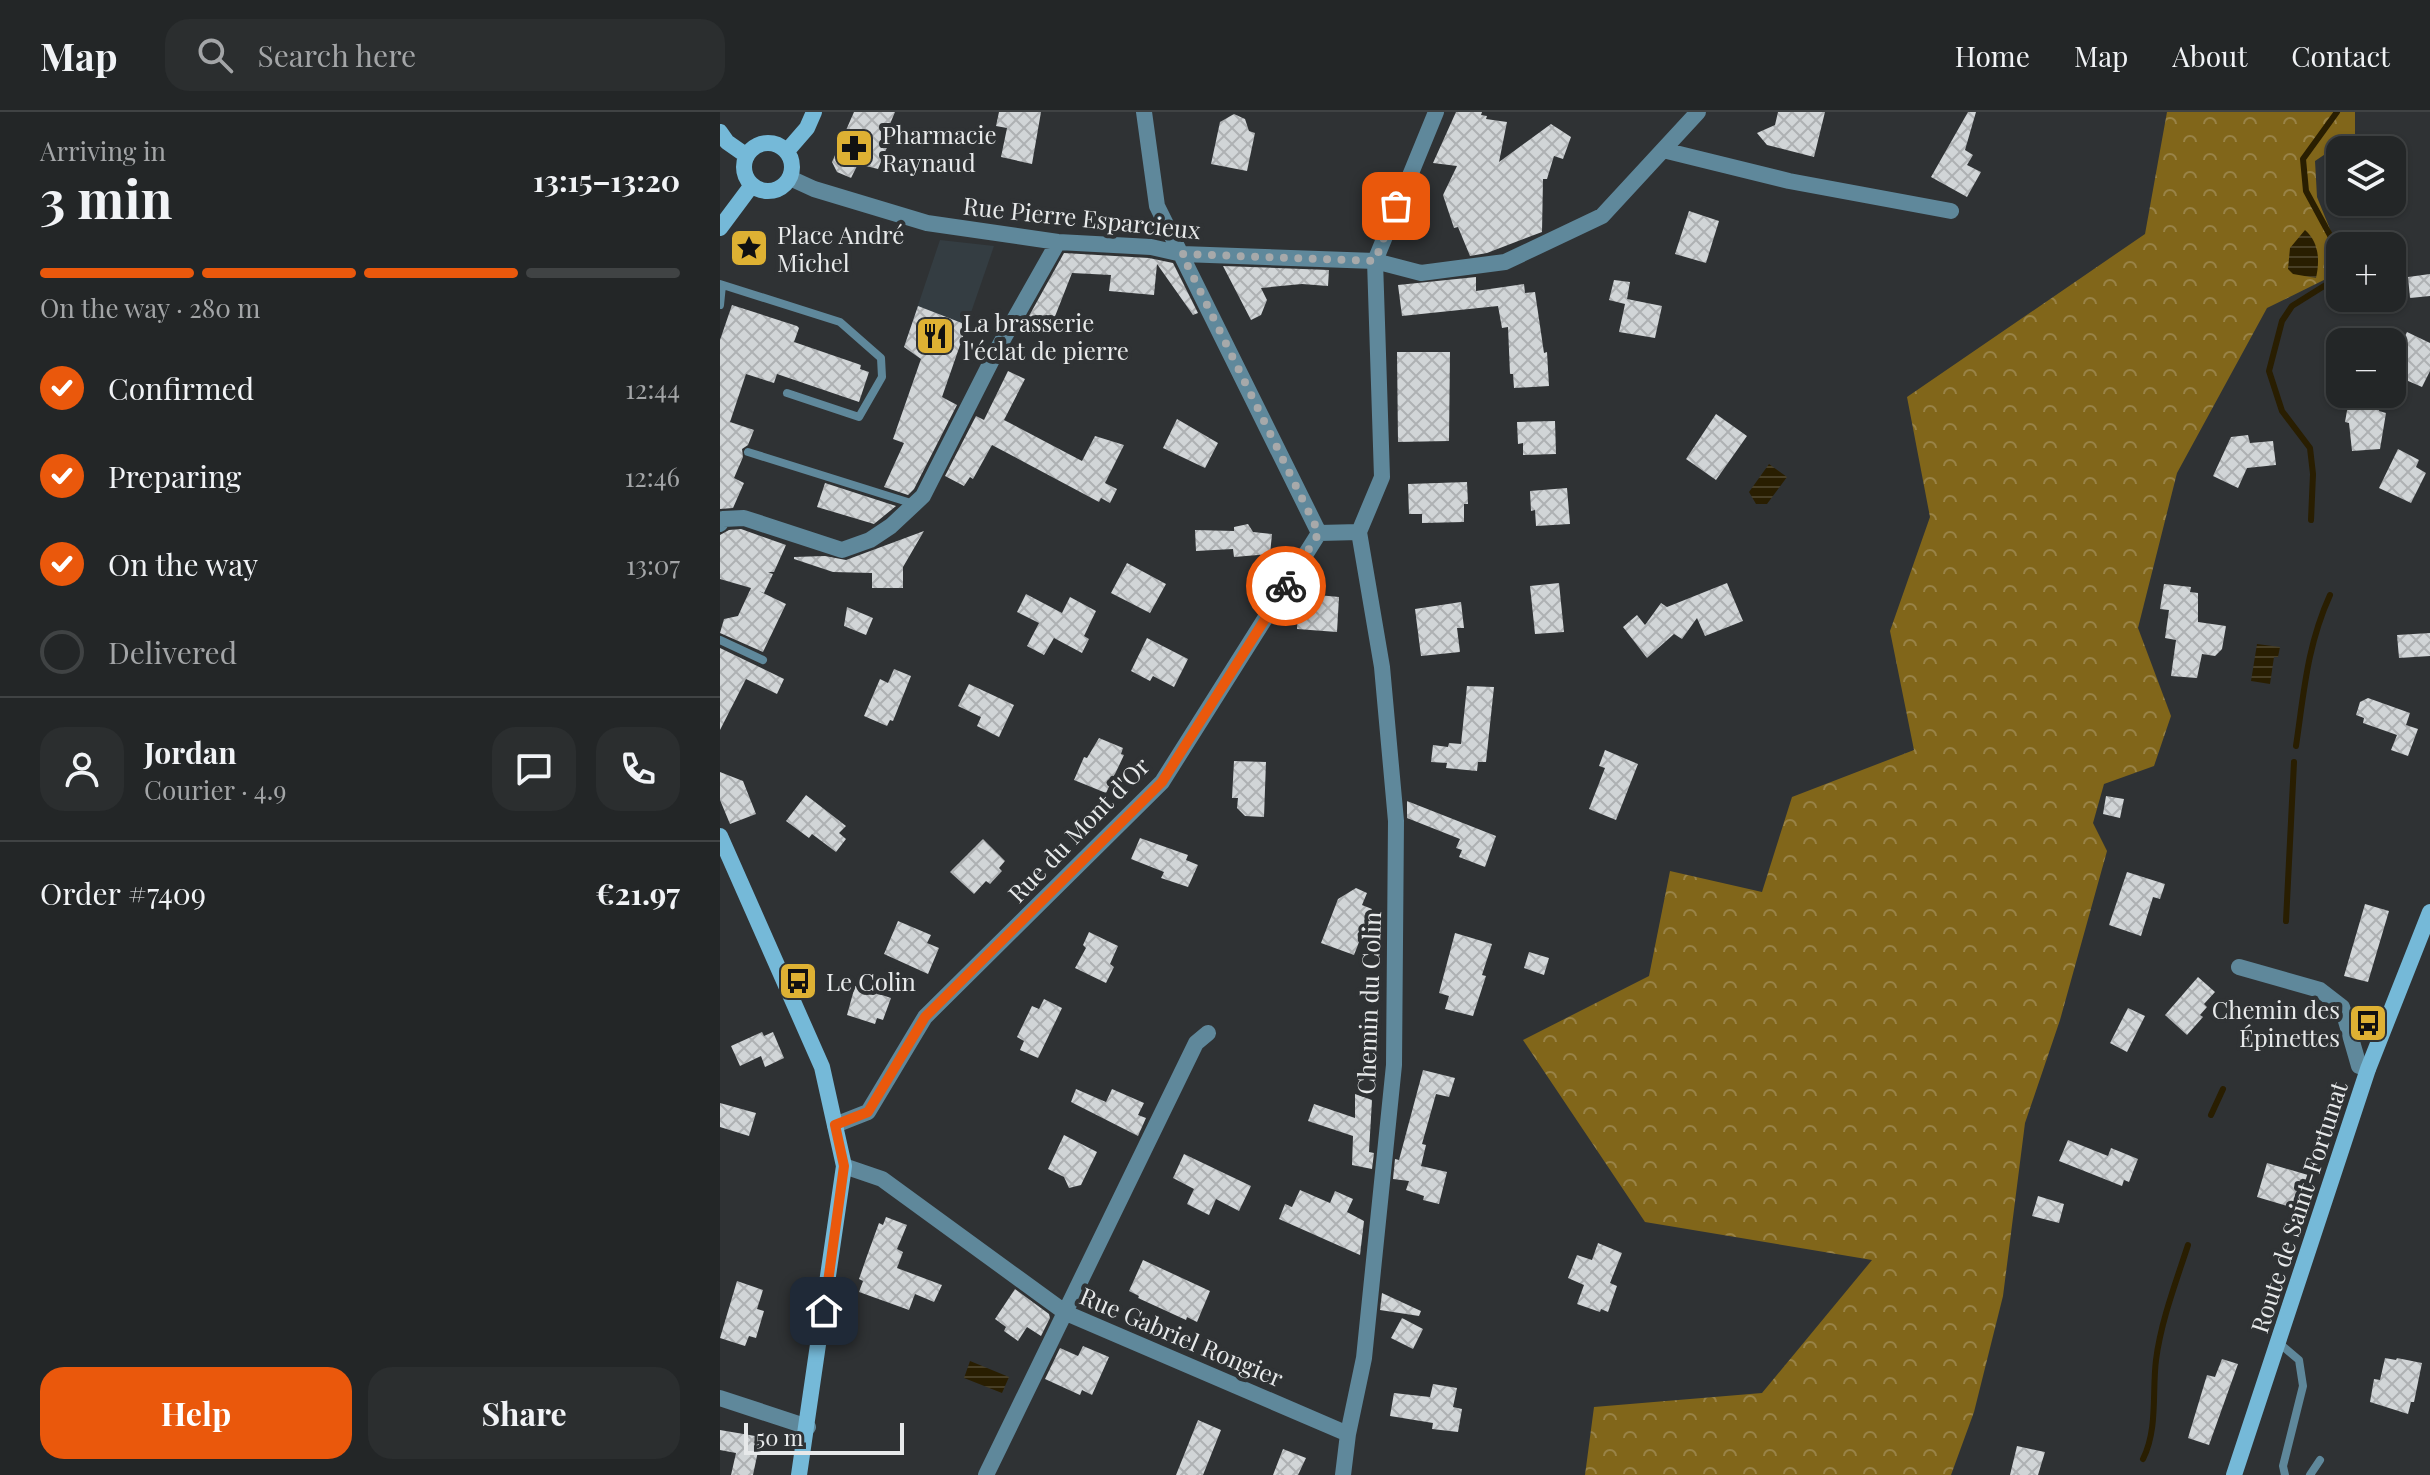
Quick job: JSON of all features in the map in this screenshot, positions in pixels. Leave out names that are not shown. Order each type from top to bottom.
[{"type":"main road","points":[[787,151],[807,128],[814,112]]},
{"type":"main road","points":[[720,132],[727,142],[747,156]]},
{"type":"main road","points":[[765,143],[787,151],[791,159],[790,178],[780,189],[759,190],[752,185],[745,172],[747,156],[752,150],[765,143]]},
{"type":"main road","points":[[720,228],[752,185]]},
{"type":"main road","points":[[720,836],[822,1067],[844,1166],[799,1475]]},
{"type":"main road","name":"Route de Saint-Fortunat","points":[[2234,1475],[2368,1069],[2430,912]]},
{"type":"street","points":[[1144,112],[1157,206],[1319,533],[1359,532],[1382,477],[1375,261],[1436,112]]},
{"type":"street","name":"Rue Pierre Esparcieux","points":[[790,178],[814,189],[927,223],[1058,242],[1151,247],[1182,254],[1375,261],[1421,273],[1505,262],[1602,216],[1698,112]]},
{"type":"street","points":[[1663,150],[1789,181],[1951,211]]},
{"type":"street","points":[[720,524],[723,519],[744,518],[842,550],[870,540],[891,526],[923,496],[997,350],[1058,242]]},
{"type":"street","name":"Chemin du Colin","points":[[1343,1475],[1364,1358],[1394,1065],[1396,821],[1382,667],[1359,532]]},
{"type":"street","name":"Rue du Mont d'Or","points":[[835,1125],[868,1112],[925,1017],[1162,782],[1319,533]]},
{"type":"street","points":[[2239,967],[2320,990],[2342,1007],[2359,1066],[2368,1069]]},
{"type":"street","points":[[986,1475],[1196,1043],[1208,1033]]},
{"type":"street","name":"Rue Gabriel Rongier","points":[[844,1166],[882,1179],[1066,1313],[1348,1434]]},
{"type":"street","points":[[720,1398],[808,1427]]},
{"type":"lane","points":[[720,305],[721,284],[840,322],[881,358],[882,377],[859,417],[787,393]]},
{"type":"lane","points":[[748,452],[914,504]]},
{"type":"lane","points":[[720,640],[763,660]]},
{"type":"lane","points":[[2279,1343],[2299,1360],[2303,1386],[2283,1466],[2285,1475]]},
{"type":"lane","points":[[2310,1475],[2320,1460]]},
{"type":"shaded area","points":[[2305,230],[2317,252],[2316,278],[2293,274],[2288,269],[2290,248]]},
{"type":"shaded area","points":[[940,240],[994,246],[948,379],[904,347]]},
{"type":"shaded area","points":[[1769,464],[1787,477],[1767,504],[1756,504],[1749,492]]},
{"type":"shaded area","points":[[2257,644],[2280,647],[2278,657],[2274,657],[2270,684],[2251,681]]},
{"type":"shaded area","points":[[970,1361],[1009,1377],[1002,1393],[964,1378]]},
{"type":"green space","points":[[2167,112],[2355,112],[2355,134],[2326,136],[2326,154],[2315,161],[2317,197],[2331,232],[2326,232],[2326,279],[2267,308],[2177,473],[2138,628],[2171,716],[2154,766],[2104,784],[2093,823],[2107,851],[2060,1020],[2025,1123],[2003,1296],[1974,1412],[1951,1475],[1585,1475],[1594,1407],[1762,1393],[1872,1260],[1645,1222],[1523,1040],[1649,976],[1670,871],[1762,892],[1792,797],[1914,750],[1890,631],[1930,517],[1907,397],[2145,234]]},
{"type":"building","points":[[854,112],[895,112],[882,143],[888,145],[878,169],[858,164],[851,178],[837,172],[832,162]]},
{"type":"building","points":[[999,112],[1041,112],[1032,164],[1001,157],[1007,128],[996,126]]},
{"type":"building","points":[[1456,112],[1482,112],[1486,119],[1507,122],[1499,162],[1551,124],[1571,137],[1563,159],[1554,156],[1547,179],[1543,179],[1542,232],[1487,253],[1470,256],[1458,227],[1454,228],[1443,195],[1457,166],[1433,163]]},
{"type":"building","points":[[1778,112],[1825,112],[1814,157],[1767,145],[1757,133],[1775,125]]},
{"type":"building","points":[[1968,112],[1976,112],[1965,150],[1973,155],[1967,165],[1981,172],[1967,197],[1931,177]]},
{"type":"building","points":[[1234,114],[1245,119],[1249,131],[1255,133],[1247,171],[1211,164],[1220,122]]},
{"type":"building","points":[[1689,211],[1719,221],[1706,263],[1675,254]]},
{"type":"building","points":[[1064,253],[1149,258],[1173,263],[1198,313],[1193,315],[1157,264],[1154,295],[1109,291],[1111,275],[1072,273],[1052,324],[1029,316]]},
{"type":"building","points":[[1223,266],[1329,270],[1328,286],[1302,284],[1261,288],[1267,300],[1261,315],[1251,320]]},
{"type":"building","points":[[2430,274],[2430,296],[2410,298],[2408,277]]},
{"type":"building","points":[[1476,277],[1476,291],[1524,284],[1525,293],[1535,292],[1544,353],[1547,352],[1549,386],[1514,388],[1513,374],[1510,374],[1508,327],[1502,328],[1498,306],[1402,316],[1398,285]]},
{"type":"building","points":[[1614,280],[1630,282],[1627,299],[1662,306],[1655,338],[1619,332],[1625,304],[1609,300]]},
{"type":"building","points":[[732,305],[797,326],[794,342],[861,365],[860,369],[869,372],[859,402],[777,374],[774,383],[746,374],[730,422],[754,430],[748,445],[742,449],[743,457],[734,478],[744,483],[733,508],[720,509],[720,340]]},
{"type":"building","points":[[918,306],[967,325],[942,397],[957,405],[914,489],[908,495],[884,487],[904,443],[893,439],[921,359],[904,347]]},
{"type":"building","points":[[2406,334],[2430,343],[2430,371],[2422,387],[2406,380]]},
{"type":"building","points":[[1397,352],[1450,352],[1449,441],[1398,442]]},
{"type":"building","points":[[1008,371],[1025,379],[1004,420],[1082,461],[1095,436],[1124,445],[1105,483],[1117,489],[1110,503],[1101,498],[1099,502],[992,445],[973,479],[970,477],[964,486],[945,476],[976,416],[984,420]]},
{"type":"building","points":[[2347,408],[2380,408],[2379,411],[2386,413],[2380,449],[2352,451],[2349,423],[2345,422]]},
{"type":"building","points":[[1716,414],[1747,436],[1716,480],[1686,459]]},
{"type":"building","points":[[1177,419],[1218,443],[1205,468],[1163,448]]},
{"type":"building","points":[[1555,421],[1556,454],[1523,455],[1523,443],[1518,444],[1517,422]]},
{"type":"building","points":[[2248,435],[2250,443],[2273,441],[2276,465],[2247,468],[2238,488],[2213,476],[2231,437]]},
{"type":"building","points":[[2398,449],[2419,460],[2416,467],[2426,473],[2411,503],[2379,488]]},
{"type":"building","points":[[1467,482],[1468,504],[1464,504],[1464,522],[1422,523],[1422,514],[1409,514],[1408,484]]},
{"type":"building","points":[[825,483],[896,506],[874,524],[817,507]]},
{"type":"building","points":[[1567,488],[1570,524],[1536,526],[1530,491]]},
{"type":"building","points":[[1248,524],[1253,532],[1272,534],[1270,554],[1234,557],[1233,549],[1196,551],[1195,530],[1234,531],[1234,527]]},
{"type":"building","points":[[741,529],[786,545],[774,572],[768,572],[773,574],[764,593],[759,591],[786,604],[763,652],[720,633],[724,619],[738,616],[751,588],[720,579],[720,535]]},
{"type":"building","points":[[924,531],[903,567],[903,588],[872,588],[872,573],[833,572],[794,559],[825,556],[846,560]]},
{"type":"building","points":[[1127,563],[1166,584],[1150,613],[1111,593]]},
{"type":"building","points":[[1559,583],[1564,632],[1535,634],[1530,586]]},
{"type":"building","points":[[1727,583],[1743,621],[1705,636],[1697,618],[1682,639],[1674,634],[1647,658],[1623,627],[1637,615],[1645,625],[1661,603],[1667,607]]},
{"type":"building","points":[[2164,584],[2191,587],[2190,592],[2198,593],[2198,622],[2226,626],[2222,649],[2215,656],[2202,654],[2197,678],[2171,676],[2176,640],[2165,638],[2169,610],[2160,609]]},
{"type":"building","points":[[1026,594],[1062,613],[1070,597],[1096,611],[1084,636],[1089,639],[1082,653],[1054,638],[1044,655],[1027,646],[1039,623],[1017,612]]},
{"type":"building","points":[[1307,594],[1339,597],[1337,632],[1297,629],[1298,610],[1306,604]]},
{"type":"building","points":[[1461,602],[1464,628],[1457,628],[1460,652],[1421,656],[1415,609]]},
{"type":"building","points":[[847,607],[873,618],[866,635],[844,626]]},
{"type":"building","points":[[2430,633],[2430,656],[2399,658],[2397,635]]},
{"type":"building","points":[[1147,638],[1188,659],[1174,687],[1153,676],[1150,681],[1131,671]]},
{"type":"building","points":[[720,648],[784,679],[777,694],[746,679],[720,730]]},
{"type":"building","points":[[894,669],[911,676],[893,721],[890,720],[887,726],[864,716],[880,679],[888,683]]},
{"type":"building","points":[[969,684],[1014,705],[999,737],[977,726],[981,717],[958,706]]},
{"type":"building","points":[[1467,686],[1494,687],[1486,762],[1478,762],[1477,771],[1446,768],[1447,763],[1431,762],[1433,745],[1448,747],[1449,743],[1461,744]]},
{"type":"building","points":[[2368,698],[2410,713],[2406,725],[2418,729],[2408,756],[2391,750],[2397,735],[2363,723],[2364,718],[2356,715],[2360,702]]},
{"type":"building","points":[[1099,738],[1123,748],[1121,754],[1124,755],[1106,793],[1074,780],[1084,757],[1087,758]]},
{"type":"building","points":[[1605,750],[1638,764],[1616,820],[1589,809],[1605,768],[1599,766]]},
{"type":"building","points":[[1234,761],[1266,762],[1264,817],[1245,816],[1237,808],[1238,798],[1232,798]]},
{"type":"building","points":[[720,772],[743,781],[756,814],[730,824],[720,800]]},
{"type":"building","points":[[806,795],[846,826],[839,833],[846,839],[836,852],[812,834],[809,838],[786,821]]},
{"type":"building","points":[[2106,796],[2124,799],[2120,818],[2103,814]]},
{"type":"building","points":[[1407,801],[1496,836],[1485,867],[1459,857],[1462,850],[1456,848],[1460,839],[1407,818]]},
{"type":"building","points":[[1140,838],[1188,855],[1186,860],[1198,865],[1188,887],[1161,878],[1164,872],[1131,859]]},
{"type":"building","points":[[983,839],[1005,861],[999,868],[1002,871],[990,884],[986,881],[974,894],[950,872]]},
{"type":"building","points":[[2127,872],[2165,884],[2160,899],[2153,897],[2141,936],[2109,925]]},
{"type":"building","points":[[1356,888],[1367,893],[1362,905],[1372,909],[1354,955],[1321,943],[1338,899]]},
{"type":"building","points":[[2365,904],[2389,911],[2368,982],[2344,976]]},
{"type":"building","points":[[898,921],[931,935],[927,943],[939,948],[928,974],[884,954]]},
{"type":"building","points":[[1089,932],[1118,946],[1110,964],[1114,967],[1106,983],[1075,968],[1086,948],[1083,945]]},
{"type":"building","points":[[1455,933],[1492,944],[1473,1016],[1445,1009],[1449,996],[1439,993]]},
{"type":"building","points":[[1529,952],[1549,958],[1544,975],[1524,968]]},
{"type":"building","points":[[2198,977],[2215,992],[2204,1004],[2207,1007],[2200,1015],[2203,1017],[2187,1035],[2165,1015]]},
{"type":"building","points":[[855,986],[891,998],[883,1020],[877,1018],[875,1024],[847,1015]]},
{"type":"building","points":[[1044,999],[1062,1008],[1038,1058],[1020,1050],[1024,1041],[1017,1037],[1032,1006],[1039,1009]]},
{"type":"building","points":[[2128,1008],[2145,1016],[2127,1052],[2110,1043]]},
{"type":"building","points":[[762,1032],[764,1036],[773,1032],[784,1058],[765,1067],[761,1056],[740,1066],[731,1046]]},
{"type":"building","points":[[1423,1070],[1455,1078],[1449,1097],[1436,1094],[1422,1144],[1426,1145],[1421,1166],[1447,1172],[1439,1204],[1423,1200],[1424,1196],[1406,1190],[1409,1181],[1393,1179],[1395,1159],[1399,1160]]},
{"type":"building","points":[[1076,1089],[1106,1102],[1112,1089],[1144,1103],[1138,1115],[1146,1118],[1138,1136],[1071,1102]]},
{"type":"building","points":[[1355,1094],[1372,1100],[1369,1152],[1374,1153],[1372,1169],[1352,1165],[1353,1136],[1308,1121],[1314,1104],[1355,1118]]},
{"type":"building","points":[[720,1103],[756,1113],[749,1136],[720,1127]]},
{"type":"building","points":[[1064,1135],[1097,1152],[1081,1185],[1069,1188],[1064,1177],[1048,1169]]},
{"type":"building","points":[[2068,1140],[2108,1156],[2111,1148],[2138,1159],[2129,1182],[2124,1180],[2122,1186],[2059,1161]]},
{"type":"building","points":[[1184,1154],[1251,1186],[1239,1211],[1216,1199],[1209,1215],[1187,1204],[1194,1189],[1173,1178]]},
{"type":"building","points":[[2267,1163],[2308,1175],[2297,1209],[2257,1197]]},
{"type":"building","points":[[1300,1190],[1330,1203],[1335,1191],[1353,1199],[1347,1212],[1364,1221],[1360,1255],[1279,1219],[1285,1204],[1292,1207]]},
{"type":"building","points":[[2038,1196],[2064,1204],[2059,1223],[2032,1216]]},
{"type":"building","points":[[886,1217],[907,1225],[897,1249],[903,1252],[897,1268],[942,1285],[934,1302],[915,1294],[909,1310],[859,1292],[863,1281],[859,1279],[867,1256],[879,1223],[883,1225]]},
{"type":"building","points":[[1598,1243],[1622,1253],[1610,1283],[1617,1286],[1608,1312],[1577,1304],[1584,1285],[1568,1278],[1577,1255],[1592,1260]]},
{"type":"building","points":[[1143,1260],[1210,1291],[1197,1322],[1187,1317],[1186,1320],[1129,1291]]},
{"type":"building","points":[[737,1281],[763,1290],[757,1309],[764,1311],[756,1338],[749,1336],[745,1346],[720,1338]]},
{"type":"building","points":[[1015,1289],[1049,1314],[1041,1336],[1027,1327],[1018,1341],[1004,1331],[1006,1327],[995,1319]]},
{"type":"building","points":[[1382,1293],[1421,1311],[1419,1316],[1380,1310]]},
{"type":"building","points":[[1402,1318],[1423,1329],[1413,1349],[1391,1338]]},
{"type":"building","points":[[1083,1346],[1109,1357],[1092,1395],[1082,1390],[1080,1395],[1045,1379],[1060,1348],[1078,1356]]},
{"type":"building","points":[[2385,1358],[2422,1363],[2414,1402],[2411,1402],[2408,1414],[2370,1402],[2374,1379],[2380,1380]]},
{"type":"building","points":[[2222,1359],[2238,1364],[2209,1445],[2188,1438],[2207,1375],[2215,1377]]},
{"type":"building","points":[[1433,1384],[1457,1388],[1453,1407],[1462,1409],[1458,1432],[1432,1429],[1433,1423],[1390,1416],[1394,1393],[1430,1397]]},
{"type":"building","points":[[1198,1420],[1221,1430],[1203,1475],[1176,1475]]},
{"type":"building","points":[[720,1430],[761,1437],[753,1475],[731,1475],[736,1453],[720,1450]]},
{"type":"building","points":[[2017,1446],[2045,1452],[2038,1475],[2010,1475]]},
{"type":"building","points":[[1283,1449],[1306,1458],[1298,1475],[1273,1475]]},
{"type":"waterway","points":[[2311,520],[2313,474],[2310,448],[2282,411],[2269,371],[2282,321],[2292,306],[2332,281],[2337,257],[2332,239],[2306,191],[2303,159],[2337,112]]},
{"type":"waterway","points":[[2296,746],[2311,651],[2330,595]]},
{"type":"waterway","points":[[2286,921],[2294,762]]},
{"type":"waterway","points":[[2211,1115],[2223,1089]]},
{"type":"waterway","points":[[2143,1459],[2153,1423],[2158,1345],[2188,1245]]},
{"type":"way so far","points":[[1286,586],[1319,533],[1182,254],[1375,261],[1396,206]]},
{"type":"place","name":"Pharmacie Raynaud","points":[[854,148]]},
{"type":"place","name":"Place André Michel","points":[[749,248]]},
{"type":"place","name":"La brasserie l'éclat de pierre","points":[[935,336]]},
{"type":"place","name":"Le Colin","points":[[798,981]]},
{"type":"place","name":"Chemin des Épinettes","points":[[2368,1023]]},
{"type":"route","points":[[824,1311],[844,1166],[835,1125],[868,1112],[925,1017],[1162,782],[1286,586]]}]
